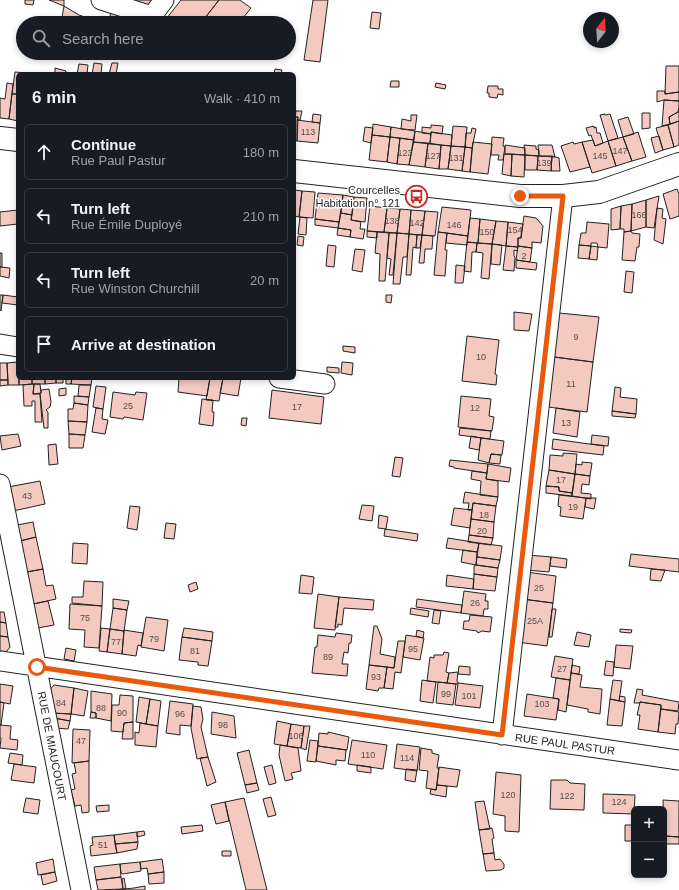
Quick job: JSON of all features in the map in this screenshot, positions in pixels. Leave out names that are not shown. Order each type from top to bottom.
[{"type":"main road","points":[[0,138],[16,140]]},
{"type":"main road","points":[[296,171],[520,196],[563,196],[599,192],[679,164]]},
{"type":"street","points":[[101,0],[152,16],[164,0]]},
{"type":"street","points":[[502,735],[563,196]]},
{"type":"street","points":[[0,344],[16,347]]},
{"type":"street","points":[[294,380],[325,384]]},
{"type":"street","name":"RUE DE MIAUCOURT","points":[[0,484],[81,890]]},
{"type":"street","name":"RUE PAUL PASTUR","points":[[0,661],[679,760]]},
{"type":"building","points":[[25,0],[34,0],[33,5],[25,4]]},
{"type":"building","points":[[49,0],[64,0],[64,6]]},
{"type":"building","points":[[135,0],[153,0],[147,8]]},
{"type":"building","points":[[181,0],[219,0],[206,16],[168,16]]},
{"type":"building","points":[[219,0],[240,0],[251,8],[245,16],[206,16]]},
{"type":"building","points":[[313,0],[328,0],[320,62],[304,60]]},
{"type":"building","points":[[64,6],[82,16],[62,16]]},
{"type":"building","points":[[112,8],[123,11],[121,16],[110,16]]},
{"type":"building","points":[[123,11],[135,16],[121,16]]},
{"type":"building","points":[[372,12],[381,13],[379,29],[370,28]]},
{"type":"building","points":[[94,63],[102,64],[101,72],[92,72]]},
{"type":"building","points":[[112,63],[118,63],[116,72],[110,72]]},
{"type":"building","points":[[79,64],[88,65],[87,72],[77,72]]},
{"type":"building","points":[[666,66],[679,66],[679,92],[665,94]]},
{"type":"building","points":[[55,68],[66,71],[66,72],[55,72]]},
{"type":"building","points":[[275,69],[282,70],[282,72],[274,72]]},
{"type":"building","points":[[15,72],[16,72],[16,94],[12,94]]},
{"type":"building","points":[[391,81],[399,81],[399,87],[390,87]]},
{"type":"building","points":[[7,83],[13,84],[9,119],[0,118],[0,98],[5,99]]},
{"type":"building","points":[[436,83],[446,85],[445,89],[435,87]]},
{"type":"building","points":[[488,86],[498,86],[498,89],[503,89],[503,95],[498,94],[497,98],[489,97],[489,93],[487,93]]},
{"type":"building","points":[[657,91],[665,91],[665,94],[679,92],[679,101],[664,100],[657,102]]},
{"type":"building","points":[[12,94],[16,94],[16,121],[9,119]]},
{"type":"building","points":[[664,100],[679,101],[679,107],[678,112],[669,117],[670,124],[662,126]]},
{"type":"building","points":[[296,111],[302,111],[300,120],[297,120],[298,117],[296,117]]},
{"type":"building","points":[[678,112],[679,121],[670,124],[669,117]]},
{"type":"building","points":[[642,113],[650,113],[650,128],[642,129]]},
{"type":"building","points":[[313,114],[321,115],[320,123],[312,122]]},
{"type":"building","points":[[610,114],[618,138],[608,141],[600,115]]},
{"type":"building","points":[[411,115],[417,115],[415,130],[401,129],[402,119],[411,121]]},
{"type":"building","points":[[296,117],[298,117],[297,141]]},
{"type":"building","points":[[628,117],[634,134],[623,137],[618,120]]},
{"type":"building","points":[[297,120],[320,123],[318,143],[297,141]]},
{"type":"building","points":[[679,121],[679,145],[674,147],[668,125]]},
{"type":"building","points":[[373,124],[391,127],[390,137],[372,135]]},
{"type":"building","points":[[431,125],[443,126],[442,134],[431,132],[431,134],[422,133],[422,127],[431,128]]},
{"type":"building","points":[[668,125],[674,147],[663,150],[656,128]]},
{"type":"building","points":[[453,126],[467,127],[465,147],[451,146]]},
{"type":"building","points":[[594,126],[594,128],[596,127],[597,133],[600,133],[603,143],[595,146],[591,135],[589,136],[586,128]]},
{"type":"building","points":[[365,127],[373,128],[371,143],[363,141]]},
{"type":"building","points":[[391,127],[415,131],[414,140],[390,137]]},
{"type":"building","points":[[472,128],[476,129],[472,148],[465,147],[466,133],[471,133]]},
{"type":"building","points":[[415,131],[431,134],[430,144],[413,142]]},
{"type":"building","points":[[431,132],[452,135],[451,146],[430,144]]},
{"type":"building","points":[[638,132],[646,157],[632,161],[623,137]]},
{"type":"building","points":[[372,135],[390,137],[387,162],[369,160]]},
{"type":"building","points":[[659,136],[663,150],[655,153],[651,138]]},
{"type":"building","points":[[390,137],[400,138],[397,164],[387,162]]},
{"type":"building","points":[[492,137],[504,138],[503,146],[505,147],[503,160],[498,160],[499,155],[491,155]]},
{"type":"building","points":[[623,137],[632,161],[616,166],[608,141]]},
{"type":"building","points":[[400,138],[414,140],[409,165],[397,164]]},
{"type":"building","points":[[593,140],[595,146],[608,141],[616,166],[592,173],[582,142]]},
{"type":"building","points":[[413,142],[428,143],[425,167],[409,165]]},
{"type":"building","points":[[473,142],[492,144],[488,174],[470,172]]},
{"type":"building","points":[[573,142],[574,144],[582,142],[590,167],[570,172],[561,146]]},
{"type":"building","points":[[428,143],[441,145],[439,169],[425,167]]},
{"type":"building","points":[[441,145],[451,146],[448,169],[439,169]]},
{"type":"building","points":[[505,145],[525,148],[525,155],[505,154]]},
{"type":"building","points":[[524,145],[536,146],[536,149],[539,150],[539,156],[525,155]]},
{"type":"building","points":[[538,145],[552,145],[555,157],[539,156]]},
{"type":"building","points":[[451,146],[465,147],[462,171],[448,169]]},
{"type":"building","points":[[465,147],[472,148],[470,172],[462,171]]},
{"type":"building","points":[[504,154],[512,154],[511,176],[502,174]]},
{"type":"building","points":[[512,154],[525,155],[524,177],[511,176]]},
{"type":"building","points":[[525,155],[538,156],[537,170],[525,170]]},
{"type":"building","points":[[538,156],[552,156],[551,171],[537,170]]},
{"type":"building","points":[[552,156],[559,158],[560,171],[551,171]]},
{"type":"building","points":[[677,189],[679,194],[679,216],[670,219],[663,194]]},
{"type":"building","points":[[296,190],[302,191],[299,217],[296,216]]},
{"type":"building","points":[[302,191],[315,192],[313,218],[299,217]]},
{"type":"building","points":[[318,193],[343,195],[339,222],[315,219]]},
{"type":"building","points":[[343,195],[354,197],[352,215],[341,213]]},
{"type":"building","points":[[659,196],[654,228],[646,227],[646,200]]},
{"type":"building","points":[[354,197],[367,198],[365,222],[351,220]]},
{"type":"building","points":[[646,200],[646,227],[631,231],[632,204]]},
{"type":"building","points":[[632,204],[631,231],[624,232],[624,229],[620,229],[621,206]]},
{"type":"building","points":[[370,206],[387,208],[384,232],[367,231]]},
{"type":"building","points":[[621,206],[620,229],[611,230],[611,209]]},
{"type":"building","points":[[442,207],[471,210],[468,236],[438,232]]},
{"type":"building","points":[[387,208],[400,209],[397,233],[384,232]]},
{"type":"building","points":[[657,208],[663,209],[662,218],[666,219],[663,244],[654,240]]},
{"type":"building","points":[[400,209],[411,210],[409,234],[397,233]]},
{"type":"building","points":[[16,210],[16,224],[0,226],[0,212]]},
{"type":"building","points":[[411,210],[425,211],[422,235],[409,234]]},
{"type":"building","points":[[425,211],[438,212],[435,236],[422,235]]},
{"type":"building","points":[[341,213],[352,215],[351,220],[361,222],[360,229],[365,229],[363,239],[350,237],[351,230],[338,228]]},
{"type":"building","points":[[524,216],[536,218],[543,226],[541,243],[532,242],[532,248],[518,246],[518,238],[521,238]]},
{"type":"building","points":[[300,217],[307,218],[306,235],[298,234]]},
{"type":"building","points":[[470,218],[480,219],[478,243],[467,242]]},
{"type":"building","points":[[315,219],[339,222],[338,228],[315,225]]},
{"type":"building","points":[[480,219],[496,221],[492,244],[478,243]]},
{"type":"building","points":[[496,221],[508,222],[506,246],[492,244]]},
{"type":"building","points":[[508,222],[523,224],[521,238],[518,238],[518,247],[506,246]]},
{"type":"building","points":[[587,222],[609,224],[607,248],[598,247],[597,243],[591,243],[591,246],[579,245],[581,233],[586,233]]},
{"type":"building","points":[[338,228],[351,230],[350,237],[337,235]]},
{"type":"building","points":[[367,231],[377,232],[377,238],[367,237]]},
{"type":"building","points":[[631,231],[632,233],[640,234],[639,247],[637,247],[635,261],[622,260],[624,232]]},
{"type":"building","points":[[377,232],[389,233],[385,281],[379,281],[380,254],[375,253]]},
{"type":"building","points":[[438,232],[447,233],[445,250],[447,250],[445,276],[434,275]]},
{"type":"building","points":[[389,233],[397,233],[393,275],[389,275],[391,259],[387,258]]},
{"type":"building","points":[[397,233],[409,234],[407,257],[403,257],[400,284],[393,284]]},
{"type":"building","points":[[447,233],[468,236],[467,245],[446,243]]},
{"type":"building","points":[[409,234],[417,235],[416,248],[413,247],[411,275],[406,275]]},
{"type":"building","points":[[417,235],[422,235],[420,248],[416,248]]},
{"type":"building","points":[[422,235],[433,236],[432,249],[425,249],[424,263],[419,263]]},
{"type":"building","points":[[298,236],[304,237],[303,246],[297,245]]},
{"type":"building","points":[[467,242],[477,243],[476,252],[472,252],[471,272],[464,271]]},
{"type":"building","points":[[477,243],[492,244],[489,279],[481,278],[483,253],[476,252]]},
{"type":"building","points":[[492,244],[502,245],[500,265],[491,264]]},
{"type":"building","points":[[328,245],[336,246],[334,267],[326,266]]},
{"type":"building","points":[[579,245],[591,246],[589,259],[578,258]]},
{"type":"building","points":[[506,246],[518,247],[517,251],[514,250],[514,271],[503,270]]},
{"type":"building","points":[[518,246],[532,248],[530,262],[516,260]]},
{"type":"building","points":[[591,246],[598,247],[597,260],[589,259]]},
{"type":"building","points":[[355,249],[365,250],[362,272],[352,270]]},
{"type":"building","points":[[0,253],[2,253],[2,267],[0,267]]},
{"type":"building","points":[[516,260],[537,263],[536,270],[516,268]]},
{"type":"building","points":[[456,265],[465,266],[463,283],[455,283]]},
{"type":"building","points":[[0,267],[10,268],[9,278],[0,276]]},
{"type":"building","points":[[626,271],[634,272],[632,293],[624,292]]},
{"type":"building","points":[[0,295],[3,295],[1,311],[0,310]]},
{"type":"building","points":[[3,295],[16,297],[16,305],[2,303]]},
{"type":"building","points":[[386,295],[392,295],[391,303],[386,302]]},
{"type":"building","points":[[514,312],[532,314],[529,331],[514,330]]},
{"type":"building","points":[[559,313],[599,317],[593,362],[554,357]]},
{"type":"building","points":[[467,336],[499,340],[495,374],[497,375],[496,385],[462,381]]},
{"type":"building","points":[[343,346],[355,347],[355,353],[343,351]]},
{"type":"building","points":[[554,357],[593,362],[587,412],[548,407]]},
{"type":"building","points":[[16,362],[16,380],[19,380],[19,385],[8,385],[7,363]]},
{"type":"building","points":[[342,362],[353,363],[352,375],[341,373]]},
{"type":"building","points":[[0,363],[7,363],[8,380],[0,380]]},
{"type":"building","points":[[327,367],[339,368],[339,373],[327,372]]},
{"type":"building","points":[[0,380],[8,380],[8,385],[0,386]]},
{"type":"building","points":[[19,380],[32,380],[32,384],[19,385]]},
{"type":"building","points":[[32,380],[45,380],[45,384],[32,384]]},
{"type":"building","points":[[45,380],[56,380],[56,383],[45,384]]},
{"type":"building","points":[[56,380],[63,380],[63,383],[56,383]]},
{"type":"building","points":[[66,380],[72,380],[71,384],[66,384]]},
{"type":"building","points":[[72,380],[92,380],[91,385],[71,384]]},
{"type":"building","points":[[179,380],[210,380],[207,396],[178,392]]},
{"type":"building","points":[[210,380],[223,380],[219,401],[206,400]]},
{"type":"building","points":[[223,380],[241,380],[238,396],[220,393]]},
{"type":"building","points":[[34,384],[33,394],[40,394],[42,422],[35,422],[35,401],[32,401],[32,406],[24,406],[23,385]]},
{"type":"building","points":[[34,384],[40,384],[41,393],[33,394]]},
{"type":"building","points":[[79,385],[91,385],[89,397],[78,396]]},
{"type":"building","points":[[96,386],[106,387],[103,409],[93,407]]},
{"type":"building","points":[[615,387],[621,388],[620,397],[637,399],[636,414],[612,411]]},
{"type":"building","points":[[66,388],[66,395],[59,396],[59,389]]},
{"type":"building","points":[[49,389],[51,402],[50,407],[46,410],[48,412],[48,428],[44,428],[40,394],[41,390]]},
{"type":"building","points":[[272,390],[324,397],[321,424],[269,418]]},
{"type":"building","points":[[113,392],[135,395],[136,392],[147,393],[143,420],[124,417],[123,419],[110,417]]},
{"type":"building","points":[[74,396],[89,397],[88,405],[74,403]]},
{"type":"building","points":[[461,396],[491,399],[489,416],[494,417],[492,431],[458,427]]},
{"type":"building","points":[[202,399],[213,400],[213,426],[199,424]]},
{"type":"building","points":[[74,403],[88,405],[87,422],[68,421],[68,409],[73,409]]},
{"type":"building","points":[[96,408],[103,409],[102,419],[108,420],[105,434],[92,432]]},
{"type":"building","points":[[556,408],[580,412],[577,437],[553,433]]},
{"type":"building","points":[[612,411],[636,414],[635,418],[612,416]]},
{"type":"building","points":[[242,418],[247,418],[246,426],[241,425]]},
{"type":"building","points":[[68,421],[87,422],[85,435],[69,434]]},
{"type":"building","points":[[460,428],[491,431],[490,439],[459,435]]},
{"type":"building","points":[[18,434],[21,446],[2,450],[0,436]]},
{"type":"building","points":[[69,434],[85,435],[83,448],[69,448]]},
{"type":"building","points":[[592,435],[609,437],[608,446],[591,444]]},
{"type":"building","points":[[471,436],[481,438],[479,450],[469,448]]},
{"type":"building","points":[[481,438],[504,441],[502,455],[491,454],[489,463],[478,460]]},
{"type":"building","points":[[553,439],[604,446],[603,455],[552,449]]},
{"type":"building","points":[[56,444],[58,464],[49,465],[48,445]]},
{"type":"building","points":[[563,453],[577,454],[575,474],[549,470],[550,455],[563,456]]},
{"type":"building","points":[[491,454],[501,455],[500,464],[489,463]]},
{"type":"building","points":[[395,457],[403,458],[400,477],[392,476]]},
{"type":"building","points":[[450,460],[488,464],[487,473],[454,468],[449,466]]},
{"type":"building","points":[[582,462],[592,463],[590,476],[575,474],[576,464],[582,465]]},
{"type":"building","points":[[488,464],[511,468],[509,482],[486,479]]},
{"type":"building","points":[[549,470],[575,474],[572,493],[559,491],[559,487],[546,486]]},
{"type":"building","points":[[472,471],[487,473],[486,479],[498,481],[498,497],[480,495],[481,481],[471,479]]},
{"type":"building","points":[[575,474],[590,476],[589,485],[582,484],[581,493],[591,494],[591,499],[572,496]]},
{"type":"building","points":[[40,481],[45,504],[13,511],[8,487]]},
{"type":"building","points":[[546,486],[559,487],[559,491],[572,493],[572,496],[546,493]]},
{"type":"building","points":[[465,492],[498,497],[496,506],[473,503],[472,510],[468,510],[469,503],[463,503]]},
{"type":"building","points":[[559,495],[586,498],[583,519],[560,516],[561,507],[558,506]]},
{"type":"building","points":[[586,498],[596,498],[594,509],[585,507]]},
{"type":"building","points":[[473,503],[496,506],[494,522],[471,519]]},
{"type":"building","points":[[362,505],[374,506],[372,521],[359,519]]},
{"type":"building","points":[[130,506],[140,507],[137,530],[127,528]]},
{"type":"building","points":[[454,508],[472,510],[470,528],[451,525]]},
{"type":"building","points":[[379,515],[388,517],[386,529],[378,528]]},
{"type":"building","points":[[471,519],[494,522],[493,538],[469,535]]},
{"type":"building","points":[[33,522],[36,537],[20,541],[17,525]]},
{"type":"building","points":[[166,523],[176,524],[174,539],[164,538]]},
{"type":"building","points":[[385,529],[418,534],[417,541],[384,536]]},
{"type":"building","points":[[469,535],[493,538],[491,545],[468,542]]},
{"type":"building","points":[[36,537],[43,569],[27,572],[20,541]]},
{"type":"building","points":[[448,538],[479,543],[477,552],[446,548]]},
{"type":"building","points":[[73,543],[88,544],[87,564],[72,563]]},
{"type":"building","points":[[479,543],[502,546],[500,560],[477,557]]},
{"type":"building","points":[[463,550],[477,552],[476,565],[461,562]]},
{"type":"building","points":[[631,554],[679,559],[679,572],[629,566]]},
{"type":"building","points":[[528,555],[551,557],[549,572],[526,570]]},
{"type":"building","points":[[477,557],[500,560],[498,568],[476,565]]},
{"type":"building","points":[[551,557],[567,559],[566,568],[550,566]]},
{"type":"building","points":[[474,566],[498,568],[497,577],[474,574]]},
{"type":"building","points":[[43,569],[46,586],[53,585],[56,599],[33,604],[27,572]]},
{"type":"building","points":[[651,569],[665,570],[661,581],[650,580]]},
{"type":"building","points":[[526,572],[556,576],[553,603],[522,599]]},
{"type":"building","points":[[474,574],[497,577],[495,591],[473,589]]},
{"type":"building","points":[[301,575],[314,577],[312,594],[299,593]]},
{"type":"building","points":[[447,575],[474,579],[473,589],[446,586]]},
{"type":"building","points":[[84,581],[103,582],[102,606],[72,603],[72,597],[83,597]]},
{"type":"building","points":[[196,582],[198,589],[190,592],[188,585]]},
{"type":"building","points":[[464,591],[486,594],[485,601],[488,601],[488,609],[484,609],[483,616],[461,613]]},
{"type":"building","points":[[318,594],[339,597],[335,630],[314,628]]},
{"type":"building","points":[[339,597],[374,600],[373,610],[344,608],[342,625],[338,624],[338,627],[335,627]]},
{"type":"building","points":[[113,599],[129,601],[127,610],[113,608]]},
{"type":"building","points":[[417,599],[462,605],[461,613],[416,607]]},
{"type":"building","points":[[522,599],[553,603],[547,646],[517,642]]},
{"type":"building","points":[[48,601],[54,625],[38,628],[33,604]]},
{"type":"building","points":[[70,604],[102,606],[99,648],[84,647],[85,630],[69,629]]},
{"type":"building","points":[[113,608],[127,610],[124,631],[110,629]]},
{"type":"building","points":[[411,608],[429,611],[428,617],[410,614]]},
{"type":"building","points":[[552,609],[556,609],[552,637],[549,637]]},
{"type":"building","points":[[434,610],[441,611],[439,624],[432,623]]},
{"type":"building","points":[[0,612],[4,612],[6,623],[0,622]]},
{"type":"building","points":[[470,615],[492,617],[490,632],[482,631],[478,633],[477,631],[463,629],[464,621],[469,621]]},
{"type":"building","points":[[146,617],[168,620],[164,651],[141,647]]},
{"type":"building","points":[[0,622],[6,623],[8,637],[0,636]]},
{"type":"building","points":[[374,626],[377,626],[382,639],[380,654],[395,657],[394,668],[369,665]]},
{"type":"building","points":[[101,628],[110,629],[107,652],[99,651]]},
{"type":"building","points":[[184,628],[213,632],[212,641],[182,637]]},
{"type":"building","points":[[110,629],[124,631],[122,654],[107,652]]},
{"type":"building","points":[[620,629],[632,630],[631,633],[620,632]]},
{"type":"building","points":[[124,630],[143,633],[141,646],[138,645],[136,656],[122,654]]},
{"type":"building","points":[[417,630],[424,632],[423,638],[416,636]]},
{"type":"building","points":[[577,632],[591,635],[589,647],[574,645]]},
{"type":"building","points":[[336,633],[352,635],[348,653],[344,652],[342,664],[348,664],[347,676],[312,673],[318,635],[335,637]]},
{"type":"building","points":[[406,635],[424,638],[420,660],[403,657]]},
{"type":"building","points":[[0,636],[8,637],[10,647],[6,652],[0,651]]},
{"type":"building","points":[[182,637],[212,641],[208,666],[198,665],[198,662],[179,660]]},
{"type":"building","points":[[398,641],[405,641],[401,673],[395,672],[393,689],[384,688],[387,667],[394,668]]},
{"type":"building","points":[[616,645],[633,646],[630,669],[614,667]]},
{"type":"building","points":[[66,648],[76,650],[74,661],[64,659]]},
{"type":"building","points":[[444,652],[449,653],[446,672],[449,673],[447,683],[427,681],[430,657],[434,658],[434,655],[443,655]]},
{"type":"building","points":[[555,656],[573,659],[570,680],[551,677]]},
{"type":"building","points":[[606,661],[614,662],[613,676],[604,675]]},
{"type":"building","points":[[369,665],[387,667],[384,688],[379,688],[378,691],[366,689]]},
{"type":"building","points":[[572,665],[580,667],[579,674],[571,673]]},
{"type":"building","points":[[459,666],[470,667],[470,675],[458,674]]},
{"type":"building","points":[[458,672],[458,683],[447,683],[449,673]]},
{"type":"building","points":[[571,673],[582,675],[580,687],[602,689],[600,714],[588,712],[588,709],[567,705]]},
{"type":"building","points":[[556,678],[570,680],[566,712],[558,710],[559,699],[553,698]]},
{"type":"building","points":[[422,680],[436,682],[433,703],[420,701]]},
{"type":"building","points":[[613,680],[622,681],[619,701],[610,699]]},
{"type":"building","points":[[438,682],[456,684],[453,705],[436,703]]},
{"type":"building","points":[[458,683],[483,686],[480,708],[455,705]]},
{"type":"building","points":[[0,684],[13,686],[10,704],[0,702]]},
{"type":"building","points":[[54,685],[74,688],[71,714],[52,713],[48,692]]},
{"type":"building","points":[[74,688],[88,691],[84,716],[71,714]]},
{"type":"building","points":[[637,689],[643,690],[642,695],[679,702],[678,711],[661,709],[661,705],[640,702],[634,703]]},
{"type":"building","points":[[91,691],[112,694],[111,721],[96,718],[96,713],[91,712]]},
{"type":"building","points":[[527,694],[559,699],[556,720],[524,716]]},
{"type":"building","points":[[120,695],[133,696],[133,722],[124,723],[123,732],[111,731],[112,705],[119,705]]},
{"type":"building","points":[[620,696],[625,697],[625,702],[619,701]]},
{"type":"building","points":[[139,697],[150,699],[146,724],[136,722]]},
{"type":"building","points":[[150,699],[161,701],[158,726],[146,724]]},
{"type":"building","points":[[610,699],[625,702],[622,726],[607,725]]},
{"type":"building","points":[[170,701],[193,704],[191,726],[180,725],[180,735],[166,733]]},
{"type":"building","points":[[0,702],[4,703],[1,725],[0,725]]},
{"type":"building","points":[[640,702],[661,705],[658,732],[638,729],[640,715],[637,715]]},
{"type":"building","points":[[193,706],[201,707],[203,719],[201,727],[208,757],[197,759],[191,728]]},
{"type":"building","points":[[661,709],[679,712],[675,734],[658,732]]},
{"type":"building","points":[[91,712],[96,713],[96,718],[90,718]]},
{"type":"building","points":[[212,712],[234,716],[236,738],[211,734]]},
{"type":"building","points":[[52,713],[71,714],[70,721],[54,718]]},
{"type":"building","points":[[54,718],[70,721],[68,729],[55,728]]},
{"type":"building","points":[[277,721],[291,724],[287,746],[274,744]]},
{"type":"building","points":[[133,722],[133,739],[122,739],[124,723]]},
{"type":"building","points":[[140,723],[158,726],[156,747],[135,745],[135,732],[139,733]]},
{"type":"building","points":[[291,724],[304,726],[301,748],[287,746]]},
{"type":"building","points":[[0,725],[11,726],[10,739],[18,740],[17,750],[0,748]]},
{"type":"building","points":[[304,726],[310,726],[306,750],[301,748]]},
{"type":"building","points":[[73,729],[90,730],[89,761],[72,763]]},
{"type":"building","points":[[328,732],[349,737],[347,750],[318,746],[319,733],[328,734]]},
{"type":"building","points":[[310,740],[318,741],[316,762],[307,761]]},
{"type":"building","points":[[352,740],[387,745],[383,769],[348,764]]},
{"type":"building","points":[[397,744],[420,747],[417,771],[394,768]]},
{"type":"building","points":[[280,745],[298,748],[301,771],[291,773],[293,779],[285,781],[279,755]]},
{"type":"building","points":[[318,746],[346,750],[345,761],[336,760],[336,765],[316,761]]},
{"type":"building","points":[[421,748],[432,750],[432,753],[439,755],[436,790],[426,788],[428,771],[419,770]]},
{"type":"building","points":[[249,750],[257,783],[245,785],[237,753]]},
{"type":"building","points":[[10,753],[23,755],[22,765],[8,763]]},
{"type":"building","points":[[208,757],[216,782],[207,786],[200,758]]},
{"type":"building","points":[[89,761],[89,812],[82,813],[81,805],[75,806],[71,790],[75,789],[72,774],[76,773],[74,763]]},
{"type":"building","points":[[14,764],[36,767],[34,783],[11,780]]},
{"type":"building","points":[[272,765],[276,783],[269,785],[264,767]]},
{"type":"building","points":[[357,765],[371,767],[371,773],[357,771]]},
{"type":"building","points":[[439,767],[460,770],[457,787],[437,785]]},
{"type":"building","points":[[406,769],[417,770],[415,782],[405,780]]},
{"type":"building","points":[[496,772],[521,775],[519,832],[505,831],[505,816],[493,814]]},
{"type":"building","points":[[551,780],[567,780],[570,783],[585,784],[584,810],[550,809]]},
{"type":"building","points":[[257,783],[259,790],[247,793],[245,785]]},
{"type":"building","points":[[437,785],[447,786],[446,797],[430,794],[431,789],[436,790]]},
{"type":"building","points":[[603,794],[635,795],[634,806],[631,806],[631,814],[603,813]]},
{"type":"building","points":[[271,797],[276,815],[268,817],[263,799]]},
{"type":"building","points":[[26,798],[40,800],[38,814],[23,812]]},
{"type":"building","points":[[244,798],[267,890],[246,890],[225,802]]},
{"type":"building","points":[[663,800],[679,801],[679,837],[667,836],[667,806],[663,806]]},
{"type":"building","points":[[484,801],[490,829],[479,830],[475,802]]},
{"type":"building","points":[[225,802],[229,821],[216,824],[211,805]]},
{"type":"building","points":[[109,805],[109,811],[97,812],[96,806]]},
{"type":"building","points":[[202,825],[203,831],[182,834],[181,827]]},
{"type":"building","points":[[625,825],[631,825],[631,841],[625,841]]},
{"type":"building","points":[[492,828],[494,853],[483,854],[479,830]]},
{"type":"building","points":[[144,831],[145,835],[137,837],[137,832]]},
{"type":"building","points":[[137,832],[138,842],[115,844],[114,835]]},
{"type":"building","points":[[114,835],[117,853],[91,856],[90,846],[93,845],[92,837]]},
{"type":"building","points":[[667,836],[679,837],[679,844],[667,844]]},
{"type":"building","points":[[138,842],[137,849],[117,853],[115,844]]},
{"type":"building","points":[[222,851],[231,851],[231,856],[222,856]]},
{"type":"building","points":[[494,853],[495,860],[500,859],[504,864],[504,868],[501,870],[486,871],[483,854]]},
{"type":"building","points":[[53,859],[55,872],[38,875],[36,863]]},
{"type":"building","points":[[162,859],[164,872],[148,874],[147,868],[141,869],[140,862]]},
{"type":"building","points":[[140,862],[141,871],[121,873],[120,864]]},
{"type":"building","points":[[120,864],[121,877],[96,880],[94,867]]},
{"type":"building","points":[[55,872],[57,881],[43,885],[41,875]]},
{"type":"building","points":[[164,872],[164,883],[149,884],[148,874]]},
{"type":"building","points":[[121,877],[123,889],[98,890],[96,880]]},
{"type":"building","points":[[124,878],[126,889],[123,889],[122,879]]},
{"type":"building","points":[[145,886],[145,890],[115,890],[134,888]]},
{"type":"place","name":"Courcelles Habitation n° 121","points":[[416,196]]},
{"type":"route","points":[[37,667],[502,735],[563,196],[520,196]]}]
